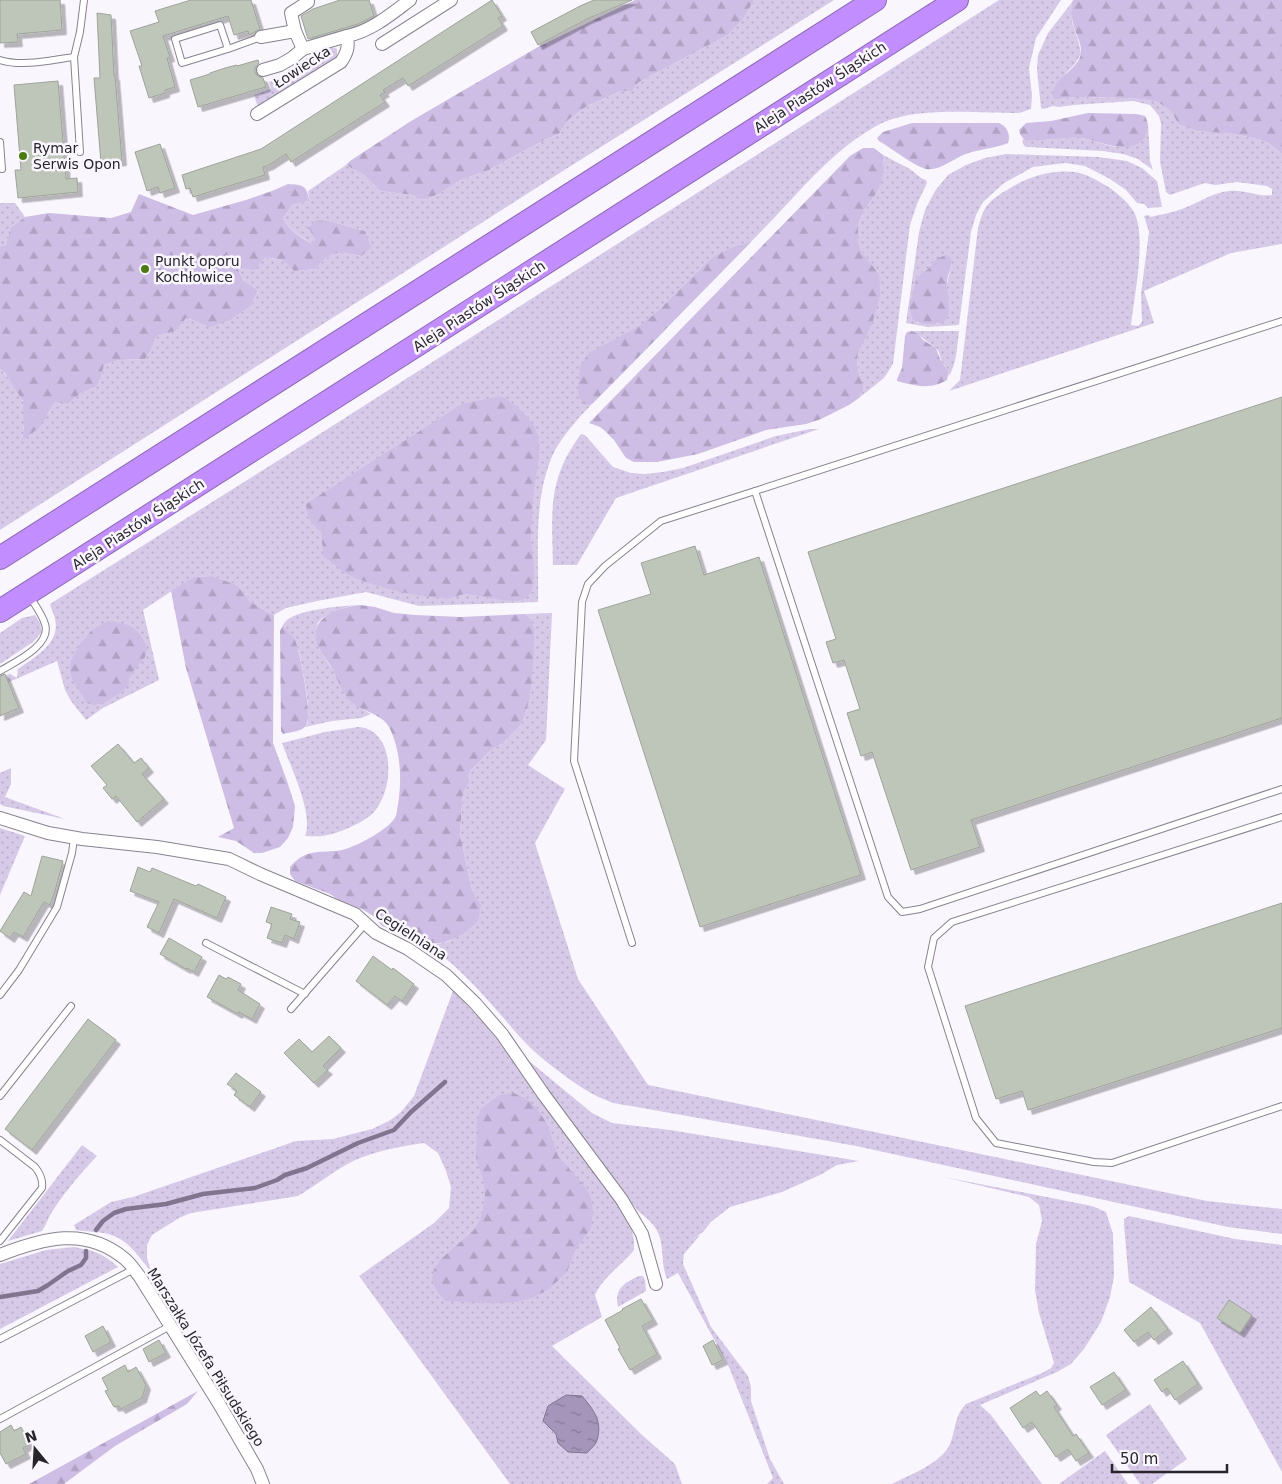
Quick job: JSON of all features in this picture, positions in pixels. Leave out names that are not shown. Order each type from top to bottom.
[{"type":"highway","points":[[0,558],[875,0]]},
{"type":"highway","name":"Aleja Piastów Śląskich","points":[[0,611],[957,0]]},
{"type":"street","name":"Łowiecka","points":[[303,49],[295,32],[292,13],[308,2],[308,0]]},
{"type":"street","name":"Łowiecka","points":[[263,70],[280,65],[303,49],[360,33],[389,16],[410,0]]},
{"type":"street","points":[[382,44],[451,0]]},
{"type":"street","points":[[262,37],[295,32]]},
{"type":"street","name":"Łowiecka","points":[[257,114],[341,62],[348,45],[347,36]]},
{"type":"street","name":"Cegielniana","points":[[0,818],[48,833],[74,838],[157,847],[229,859],[355,914],[376,933],[408,949],[446,975],[475,1003],[502,1034],[544,1095],[622,1200],[642,1234],[656,1284]]},
{"type":"street","name":"Marszałka Józefa Piłsudskiego","points":[[0,1255],[49,1239],[83,1239],[107,1247],[126,1260],[140,1277],[223,1410],[257,1469],[262,1484]]},
{"type":"lane","points":[[80,152],[74,57],[80,32],[84,0]]},
{"type":"lane","points":[[228,49],[220,25],[175,40],[182,63],[228,49],[262,37]]},
{"type":"lane","points":[[0,60],[10,63],[74,57]]},
{"type":"lane","points":[[0,142],[2,168]]},
{"type":"lane","points":[[632,942],[574,761],[582,602],[588,584],[605,566],[661,521],[1282,321]]},
{"type":"lane","points":[[754,491],[888,896],[902,912],[920,909],[1282,789]]},
{"type":"lane","points":[[0,671],[42,643],[46,634],[46,625],[28,594]]},
{"type":"lane","points":[[1282,817],[952,922],[934,938],[928,967],[976,1118],[996,1143],[1094,1162],[1112,1162],[1282,1106]]},
{"type":"lane","points":[[0,995],[19,970],[57,907],[72,853],[74,838]]},
{"type":"lane","points":[[291,1010],[366,924]]},
{"type":"lane","points":[[206,942],[305,994]]},
{"type":"lane","points":[[0,1096],[71,1006]]},
{"type":"lane","points":[[0,1140],[39,1171],[42,1188],[0,1241]]},
{"type":"lane","points":[[0,1338],[134,1269]]},
{"type":"lane","points":[[0,1419],[170,1326]]},
{"type":"shaded area","points":[[754,0],[834,0],[0,530],[0,369],[13,384],[23,402],[25,416],[22,439],[48,414],[55,401],[68,404],[81,393],[96,387],[101,378],[104,365],[119,360],[145,359],[157,336],[176,331],[187,317],[232,319],[251,306],[258,290],[243,280],[237,267],[265,257],[282,260],[294,271],[316,269],[327,258],[336,253],[361,256],[365,231],[329,221],[315,220],[315,239],[313,244],[292,230],[283,219],[292,205],[309,201],[308,191],[346,165],[364,175],[380,191],[413,195],[422,200],[439,194],[461,180],[489,170],[544,140],[559,134],[568,120],[587,106],[621,91],[632,91],[639,82],[728,35],[744,18]]},
{"type":"shaded area","points":[[999,0],[1061,0],[1036,38],[1029,68],[1032,96],[1031,109],[1019,113],[948,112],[894,118],[880,124],[850,143],[811,178],[587,409],[562,439],[551,459],[545,476],[539,512],[538,602],[419,606],[366,592],[286,608],[274,615],[251,602],[237,585],[212,576],[193,577],[143,610],[159,680],[103,708],[86,720],[65,690],[57,661],[0,686],[0,677],[10,674],[17,678],[18,669],[45,649],[50,643],[56,628],[50,604]]},
{"type":"shaded area","points":[[1073,1],[1072,22],[1081,54],[1066,73],[1059,99],[1076,97],[1124,98],[1158,102],[1172,112],[1178,124],[1197,131],[1234,134],[1269,143],[1282,154],[1282,244],[1231,253],[1144,291],[1154,323],[949,391],[960,380],[980,220],[990,202],[1015,185],[1044,174],[1074,172],[1086,175],[1104,184],[1129,205],[1138,223],[1139,236],[1140,251],[1131,325],[1138,326],[1142,322],[1141,294],[1149,232],[1144,216],[1148,215],[1151,217],[1174,212],[1211,196],[1229,191],[1272,195],[1272,189],[1267,186],[1237,182],[1215,185],[1205,183],[1170,195],[1166,192],[1160,162],[1161,124],[1159,116],[1150,105],[1133,101],[1041,108],[1037,70],[1038,55],[1048,33]]},
{"type":"shaded area","points":[[331,48],[337,49],[335,59],[258,108],[254,95],[271,89],[269,82],[284,76],[305,59]]},
{"type":"shaded area","points":[[1148,122],[1150,161],[1153,170],[1138,159],[1123,154],[1103,151],[1027,147],[1024,146],[1022,139],[1025,141],[1080,138],[1117,147],[1126,147],[1136,143],[1146,135]]},
{"type":"shaded area","points":[[1006,154],[1098,157],[1127,161],[1142,168],[1157,181],[1162,207],[1148,208],[1144,204],[1137,203],[1126,190],[1085,166],[1065,163],[1033,167],[1004,183],[983,202],[976,215],[971,232],[959,325],[928,327],[906,323],[919,232],[925,210],[935,191],[948,175],[966,165],[985,158]],"holes":[[[936,259],[952,262],[938,324],[917,323],[911,299],[916,280]]]},
{"type":"shaded area","points":[[883,155],[910,169],[926,180],[927,183],[910,225],[893,364],[884,378],[859,398],[864,388],[859,374],[858,352],[864,339],[879,274],[862,252],[858,241],[858,226],[863,212],[875,195],[884,168]]},
{"type":"shaded area","points":[[0,203],[15,203],[25,217],[10,228],[6,246],[0,247]]},
{"type":"shaded area","points":[[912,331],[959,331],[955,360],[949,376],[938,350]]},
{"type":"shaded area","points":[[819,429],[616,498],[577,565],[553,565],[552,512],[557,482],[562,466],[581,434],[585,435],[613,467],[631,473],[645,474],[683,468],[776,436]]},
{"type":"shaded area","points":[[360,605],[347,607],[322,618],[316,629],[319,648],[346,696],[352,703],[371,714],[361,718],[332,721],[305,727],[308,722],[308,705],[302,664],[298,649],[283,625],[296,615],[306,612]]},
{"type":"shaded area","points":[[552,613],[546,740],[528,765],[565,789],[535,843],[578,979],[648,1085],[1207,1201],[1282,1209],[1282,1234],[1228,1227],[856,1146],[622,1105],[598,1097],[584,1089],[537,1054],[461,972],[421,942],[437,944],[453,939],[481,904],[471,887],[460,833],[463,793],[470,781],[468,776],[471,770],[491,750],[503,743],[523,721],[530,698],[531,679],[531,619],[525,614]]},
{"type":"shaded area","points":[[35,615],[40,623],[42,632],[33,642],[0,664],[0,633],[22,618]]},
{"type":"shaded area","points":[[358,727],[370,730],[378,737],[384,746],[387,757],[387,782],[379,805],[369,816],[346,829],[325,836],[305,836],[307,826],[304,803],[282,743],[325,732]]},
{"type":"shaded area","points":[[11,768],[11,784],[5,797],[65,819],[0,804],[0,773]]},
{"type":"shaded area","points":[[0,828],[25,836],[0,895]]},
{"type":"shaded area","points":[[453,991],[501,1043],[629,1220],[634,1239],[634,1250],[608,1277],[595,1295],[602,1317],[552,1346],[641,1434],[675,1464],[682,1484],[510,1484],[359,1276],[434,1223],[449,1208],[451,1187],[446,1171],[438,1153],[424,1143],[388,1149],[353,1161],[298,1196],[191,1213],[179,1218],[152,1235],[147,1245],[147,1258],[151,1271],[130,1247],[120,1239],[105,1233],[76,1230],[74,1225],[111,1202],[133,1197],[296,1141],[333,1139],[372,1129],[389,1121],[401,1112],[414,1096]]},
{"type":"shaded area","points":[[523,1056],[592,1113],[612,1123],[670,1130],[859,1161],[837,1165],[782,1192],[730,1207],[693,1239],[700,1235],[684,1254],[683,1264],[711,1327],[748,1376],[751,1387],[751,1401],[770,1459],[784,1484],[767,1484],[773,1478],[729,1367],[678,1273],[667,1279],[661,1240],[655,1227],[637,1210]]},
{"type":"shaded area","points":[[82,1145],[97,1156],[65,1193],[42,1231],[8,1241]]},
{"type":"shaded area","points":[[944,1177],[1092,1206],[1106,1212],[1113,1234],[1114,1276],[1110,1297],[1101,1322],[1084,1349],[1071,1364],[1057,1372],[980,1405],[991,1415],[1042,1484],[892,1484],[933,1463],[946,1451],[952,1439],[959,1413],[966,1404],[1042,1373],[1051,1368],[1054,1363],[1039,1313],[1035,1290],[1036,1244],[1042,1221],[1039,1205],[1029,1197]]},
{"type":"shaded area","points":[[1129,1216],[1235,1239],[1282,1245],[1282,1472],[1200,1323],[1129,1282],[1124,1219]]},
{"type":"shaded area","points":[[74,1247],[98,1253],[118,1267],[0,1329],[0,1264],[46,1250]]},
{"type":"shaded area","points":[[643,1276],[645,1280],[646,1291],[618,1307],[617,1296],[621,1288],[628,1281]]},
{"type":"shaded area","points":[[1150,1404],[1187,1459],[1152,1484],[1140,1484],[1106,1435]]},
{"type":"shaded area","points":[[1105,1451],[1128,1484],[1059,1484]]},
{"type":"green space","points":[[635,0],[754,0],[744,18],[728,35],[639,82],[632,91],[621,91],[587,106],[568,120],[559,134],[544,140],[489,170],[461,180],[439,194],[422,200],[413,195],[380,191],[364,175],[346,165],[411,121],[538,47]]},
{"type":"green space","points":[[1073,0],[1282,0],[1282,154],[1269,143],[1257,139],[1234,134],[1197,131],[1178,124],[1172,112],[1158,102],[1124,98],[1053,98],[1056,85],[1076,65],[1081,53],[1072,20]]},
{"type":"green space","points":[[1088,113],[1136,114],[1145,116],[1148,130],[1144,138],[1137,144],[1129,147],[1113,146],[1079,138],[1025,141],[1020,134],[1019,130],[1026,123],[1051,121]]},
{"type":"green space","points":[[912,123],[999,123],[1002,124],[1009,134],[1009,140],[1008,143],[1003,145],[963,155],[941,167],[926,169],[877,138],[883,132]]},
{"type":"green space","points":[[863,148],[874,148],[883,155],[884,168],[882,181],[863,212],[858,226],[858,241],[862,252],[879,274],[880,288],[880,296],[872,324],[858,353],[859,374],[864,388],[859,398],[821,419],[806,424],[766,430],[698,454],[657,462],[634,462],[626,458],[614,440],[605,431],[589,423],[850,156]]},
{"type":"green space","points":[[288,184],[303,187],[307,192],[309,201],[292,205],[283,219],[296,234],[313,244],[315,239],[309,228],[315,220],[329,221],[365,231],[371,248],[361,256],[336,253],[327,258],[316,269],[294,271],[282,260],[265,257],[255,270],[237,267],[243,280],[258,290],[251,306],[232,319],[210,327],[187,317],[176,331],[157,336],[145,359],[119,360],[104,365],[101,378],[96,387],[81,393],[68,404],[55,402],[39,428],[22,440],[24,426],[23,401],[5,373],[0,369],[0,247],[6,245],[10,228],[25,217],[49,213],[111,218],[131,212],[139,194],[193,215],[246,200]]},
{"type":"green space","points":[[751,242],[593,403],[589,405],[584,404],[578,392],[580,366],[589,353],[638,327],[656,313],[712,258],[731,248]]},
{"type":"green space","points":[[946,255],[950,257],[952,262],[947,281],[949,314],[941,323],[927,324],[915,321],[909,306],[916,280],[936,259]]},
{"type":"green space","points":[[912,331],[936,348],[940,359],[949,372],[947,380],[929,386],[916,386],[897,381],[902,368],[905,336],[907,332]]},
{"type":"green space","points":[[501,396],[529,418],[536,430],[539,444],[539,457],[533,495],[531,538],[534,577],[531,591],[527,597],[522,600],[507,601],[468,594],[440,598],[412,594],[353,577],[323,556],[322,533],[311,520],[306,504],[462,404]]},
{"type":"green space","points":[[212,576],[237,585],[251,602],[274,615],[273,743],[295,806],[293,827],[288,838],[280,847],[262,853],[254,853],[236,841],[218,837],[234,828],[186,668],[171,591],[193,577]]},
{"type":"green space","points":[[360,605],[394,613],[415,615],[461,617],[525,614],[531,619],[534,629],[530,698],[523,721],[503,743],[491,750],[471,770],[468,776],[470,781],[463,793],[460,833],[471,887],[481,904],[478,921],[465,932],[443,943],[427,944],[410,939],[382,926],[373,916],[362,909],[339,900],[330,894],[295,881],[290,874],[290,867],[302,856],[314,852],[342,850],[356,845],[380,832],[393,821],[396,815],[400,786],[400,765],[396,745],[389,727],[382,719],[349,700],[319,648],[316,638],[316,629],[326,616],[351,606]]},
{"type":"green space","points":[[108,621],[122,623],[133,628],[141,636],[147,648],[145,657],[129,678],[129,684],[123,691],[104,703],[94,705],[87,703],[72,679],[71,661],[78,647],[92,630]]},
{"type":"green space","points":[[283,625],[294,638],[297,646],[305,683],[308,718],[307,724],[303,729],[283,734],[281,731],[280,631]]},
{"type":"green space","points":[[514,1093],[537,1108],[547,1124],[558,1156],[585,1187],[591,1198],[593,1212],[591,1228],[574,1252],[567,1272],[549,1289],[534,1297],[503,1303],[445,1301],[436,1290],[432,1279],[434,1269],[441,1259],[473,1231],[480,1220],[483,1210],[485,1194],[483,1179],[476,1158],[477,1120],[481,1109],[499,1095]]},
{"type":"green space","points":[[198,1391],[187,1404],[115,1446],[64,1484],[29,1484]]},
{"type":"water","points":[[566,1395],[582,1396],[598,1421],[599,1433],[597,1440],[587,1453],[568,1452],[558,1443],[556,1434],[543,1421],[548,1406]]},
{"type":"building","points":[[0,0],[60,0],[62,30],[17,34],[18,42],[0,43]]},
{"type":"building","points":[[191,0],[251,0],[260,29],[249,35],[248,31],[234,35],[228,16],[163,36],[170,57],[167,58],[175,87],[165,90],[165,93],[149,98],[139,66],[142,66],[130,31],[159,22],[155,11]]},
{"type":"building","points":[[340,0],[369,0],[374,16],[358,24],[308,39],[301,16],[313,9]]},
{"type":"building","points":[[492,0],[502,16],[498,18],[503,26],[408,86],[403,78],[383,90],[385,92],[380,95],[385,102],[291,162],[286,154],[263,167],[265,175],[193,197],[190,188],[186,189],[182,175],[261,149]]},
{"type":"building","points":[[594,0],[632,0],[587,19],[538,45],[531,32]]},
{"type":"building","points":[[97,13],[111,15],[114,76],[122,161],[101,163],[94,78],[100,78]]},
{"type":"building","points":[[258,60],[259,63],[255,68],[255,73],[263,78],[266,87],[198,107],[190,80],[225,68]]},
{"type":"building","points":[[58,81],[66,179],[77,178],[78,192],[18,198],[15,170],[21,170],[14,85]]},
{"type":"building","points":[[160,144],[175,188],[160,193],[158,187],[147,191],[135,152]]},
{"type":"building","points":[[1282,397],[1282,718],[971,820],[980,847],[911,870],[872,752],[861,756],[847,713],[860,709],[844,660],[833,663],[826,642],[836,639],[808,552]]},
{"type":"building","points":[[695,546],[704,575],[759,557],[861,875],[700,927],[598,610],[651,594],[641,563]]},
{"type":"building","points":[[5,674],[19,708],[0,716],[0,676]]},
{"type":"building","points":[[118,744],[134,763],[141,758],[149,768],[142,774],[164,799],[137,822],[116,796],[112,799],[103,788],[107,785],[91,766]]},
{"type":"building","points":[[42,856],[63,861],[50,905],[44,902],[23,937],[14,932],[10,938],[0,931],[24,892],[31,896]]},
{"type":"building","points":[[138,867],[150,872],[152,868],[196,886],[198,884],[226,897],[217,918],[174,899],[159,933],[147,927],[159,902],[130,891]]},
{"type":"building","points":[[1282,903],[1282,1028],[1028,1110],[1022,1091],[996,1099],[965,1006]]},
{"type":"building","points":[[271,907],[292,914],[290,919],[300,922],[294,939],[285,935],[282,943],[267,938],[272,924],[266,922]]},
{"type":"building","points":[[169,938],[202,957],[194,972],[160,954]]},
{"type":"building","points":[[373,956],[414,984],[402,1001],[395,996],[387,1005],[356,981]]},
{"type":"building","points":[[219,975],[226,979],[228,977],[241,984],[238,990],[260,1004],[252,1019],[239,1012],[238,1014],[207,997]]},
{"type":"building","points":[[88,1019],[116,1040],[32,1150],[5,1129]]},
{"type":"building","points":[[329,1036],[341,1048],[323,1066],[328,1070],[314,1083],[284,1053],[299,1039],[312,1052]]},
{"type":"building","points":[[236,1073],[261,1092],[250,1107],[234,1095],[237,1091],[227,1084]]},
{"type":"building","points":[[641,1299],[653,1320],[642,1326],[657,1354],[630,1370],[605,1320]]},
{"type":"building","points":[[1229,1300],[1252,1315],[1240,1333],[1217,1318]]},
{"type":"building","points":[[1151,1307],[1168,1329],[1154,1340],[1148,1332],[1134,1342],[1124,1330]]},
{"type":"building","points":[[103,1326],[111,1342],[93,1352],[85,1336]]},
{"type":"building","points":[[159,1340],[166,1353],[149,1362],[143,1349]]},
{"type":"building","points":[[713,1340],[723,1360],[712,1365],[703,1346]]},
{"type":"building","points":[[1183,1361],[1198,1384],[1175,1400],[1167,1388],[1162,1392],[1154,1380]]},
{"type":"building","points":[[125,1365],[128,1372],[136,1367],[146,1385],[142,1398],[121,1409],[119,1406],[114,1407],[105,1391],[108,1390],[102,1378]]},
{"type":"building","points":[[1114,1372],[1126,1390],[1102,1405],[1090,1387]]},
{"type":"building","points":[[1036,1391],[1040,1396],[1047,1391],[1057,1405],[1054,1407],[1073,1436],[1076,1434],[1089,1453],[1076,1461],[1068,1449],[1056,1457],[1032,1422],[1023,1428],[1010,1408]]},
{"type":"building","points":[[11,1425],[14,1431],[21,1427],[30,1444],[23,1448],[26,1454],[6,1464],[0,1453],[0,1432]]},
{"type":"waterway","points":[[96,1230],[103,1221],[114,1213],[126,1209],[166,1204],[203,1194],[255,1188],[307,1168],[358,1143],[394,1130],[445,1082]]},
{"type":"waterway","points":[[0,1297],[38,1291],[68,1271],[81,1265],[86,1258],[86,1251]]},
{"type":"place","name":"Rymar Serwis Opon","points":[[23,156]]},
{"type":"place","name":"Punkt oporu Kochłowice","points":[[145,269]]}]
